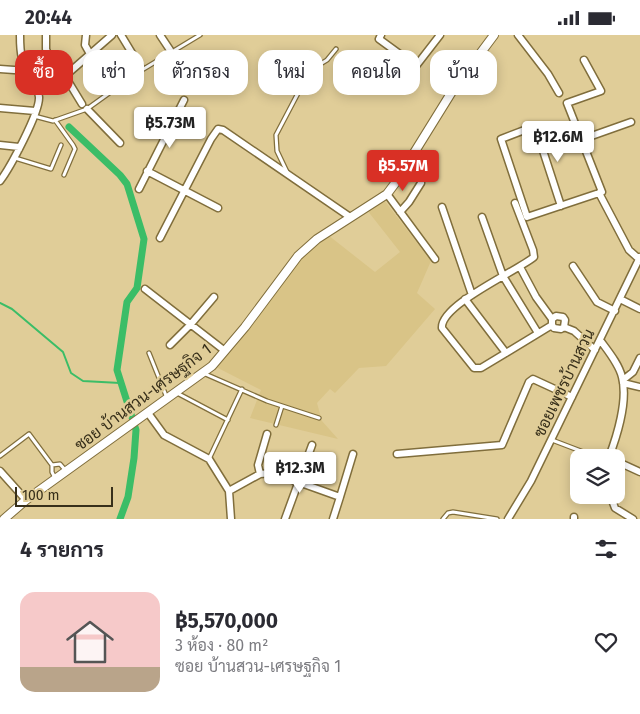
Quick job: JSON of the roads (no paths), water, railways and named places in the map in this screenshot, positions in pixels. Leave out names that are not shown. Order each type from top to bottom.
[{"type":"street","points":[[20,35],[21,50]]},
{"type":"street","points":[[46,35],[46,50]]},
{"type":"street","points":[[86,35],[85,45],[87,50]]},
{"type":"street","points":[[96,50],[112,35]]},
{"type":"street","points":[[121,35],[130,50]]},
{"type":"street","points":[[160,35],[170,50]]},
{"type":"street","points":[[381,35],[379,39],[416,66],[437,36]]},
{"type":"street","name":"ซอย บ้านสวน-เศรษฐกิจ 1","points":[[4,519],[26,500],[212,366],[298,256],[317,239],[386,194],[396,182],[453,90],[480,51],[494,35]]},
{"type":"street","points":[[518,35],[548,74],[559,93]]},
{"type":"street","points":[[561,206],[535,126],[501,139],[527,217],[561,206],[602,192],[568,103],[601,91],[584,60]]},
{"type":"street","points":[[73,70],[83,62]]},
{"type":"street","points":[[0,69],[15,70]]},
{"type":"street","points":[[73,89],[84,107],[120,143]]},
{"type":"street","points":[[0,181],[15,158],[35,114],[38,95]]},
{"type":"street","points":[[139,189],[184,100]]},
{"type":"street","points":[[0,109],[35,114]]},
{"type":"street","points":[[582,139],[631,122]]},
{"type":"street","points":[[160,238],[218,129],[223,130],[350,217]]},
{"type":"street","points":[[0,145],[20,147]]},
{"type":"street","points":[[147,171],[218,208]]},
{"type":"street","points":[[400,212],[421,183]]},
{"type":"street","points":[[599,193],[629,250],[640,258]]},
{"type":"street","points":[[386,194],[435,259]]},
{"type":"street","points":[[515,203],[535,254],[534,257],[456,305],[444,318],[442,328],[474,368],[481,368],[538,333],[552,322],[556,316],[563,317],[566,324],[564,327]]},
{"type":"street","points":[[442,207],[472,295]]},
{"type":"street","points":[[482,217],[503,276],[538,333]]},
{"type":"street","name":"ซอยเพชรบ้านสวน","points":[[508,519],[531,481],[640,258]]},
{"type":"street","points":[[574,266],[597,302],[615,311]]},
{"type":"street","points":[[520,267],[557,330],[564,327],[574,331],[595,350]]},
{"type":"street","points":[[145,289],[225,351]]},
{"type":"street","points":[[170,345],[214,297]]},
{"type":"street","points":[[465,299],[506,353]]},
{"type":"street","points":[[620,299],[640,309]]},
{"type":"street","points":[[600,341],[613,359],[623,381],[624,393],[611,449]]},
{"type":"street","points":[[623,381],[633,372],[640,358]]},
{"type":"street","points":[[397,454],[502,445],[529,382],[533,379],[572,397]]},
{"type":"street","points":[[623,381],[640,387]]},
{"type":"street","points":[[148,413],[164,435],[209,459],[229,491],[231,519]]},
{"type":"street","points":[[260,474],[258,465],[267,434]]},
{"type":"street","points":[[285,519],[312,445]]},
{"type":"street","points":[[333,519],[353,454]]},
{"type":"street","points":[[625,465],[640,472]]},
{"type":"street","points":[[0,471],[26,500]]},
{"type":"street","points":[[229,491],[260,474],[273,473],[340,497]]},
{"type":"street","points":[[613,504],[615,508],[633,519]]},
{"type":"lane","points":[[55,121],[84,107],[200,35]]},
{"type":"lane","points":[[289,175],[277,151],[276,135],[306,78],[314,68],[327,60],[336,49]]},
{"type":"lane","points":[[35,114],[55,121],[75,149],[64,175]]},
{"type":"lane","points":[[15,158],[51,169],[61,145]]},
{"type":"lane","points":[[149,353],[168,399]]},
{"type":"lane","points":[[203,373],[267,401],[319,417]]},
{"type":"lane","points":[[209,459],[242,389]]},
{"type":"lane","points":[[176,393],[228,420]]},
{"type":"lane","points":[[276,425],[282,406]]},
{"type":"lane","points":[[0,456],[29,434],[52,465],[52,473],[56,479]]},
{"type":"lane","points":[[551,439],[576,449]]},
{"type":"lane","points":[[52,465],[60,464],[66,472]]},
{"type":"lane","points":[[443,519],[448,513],[453,512],[497,519]]},
{"type":"waterway","points":[[69,127],[120,175],[127,184],[144,239],[137,288],[127,302],[117,370],[136,430],[128,497],[120,519]]},
{"type":"waterway","points":[[0,303],[12,309],[63,352],[71,373],[83,381],[120,383]]}]
